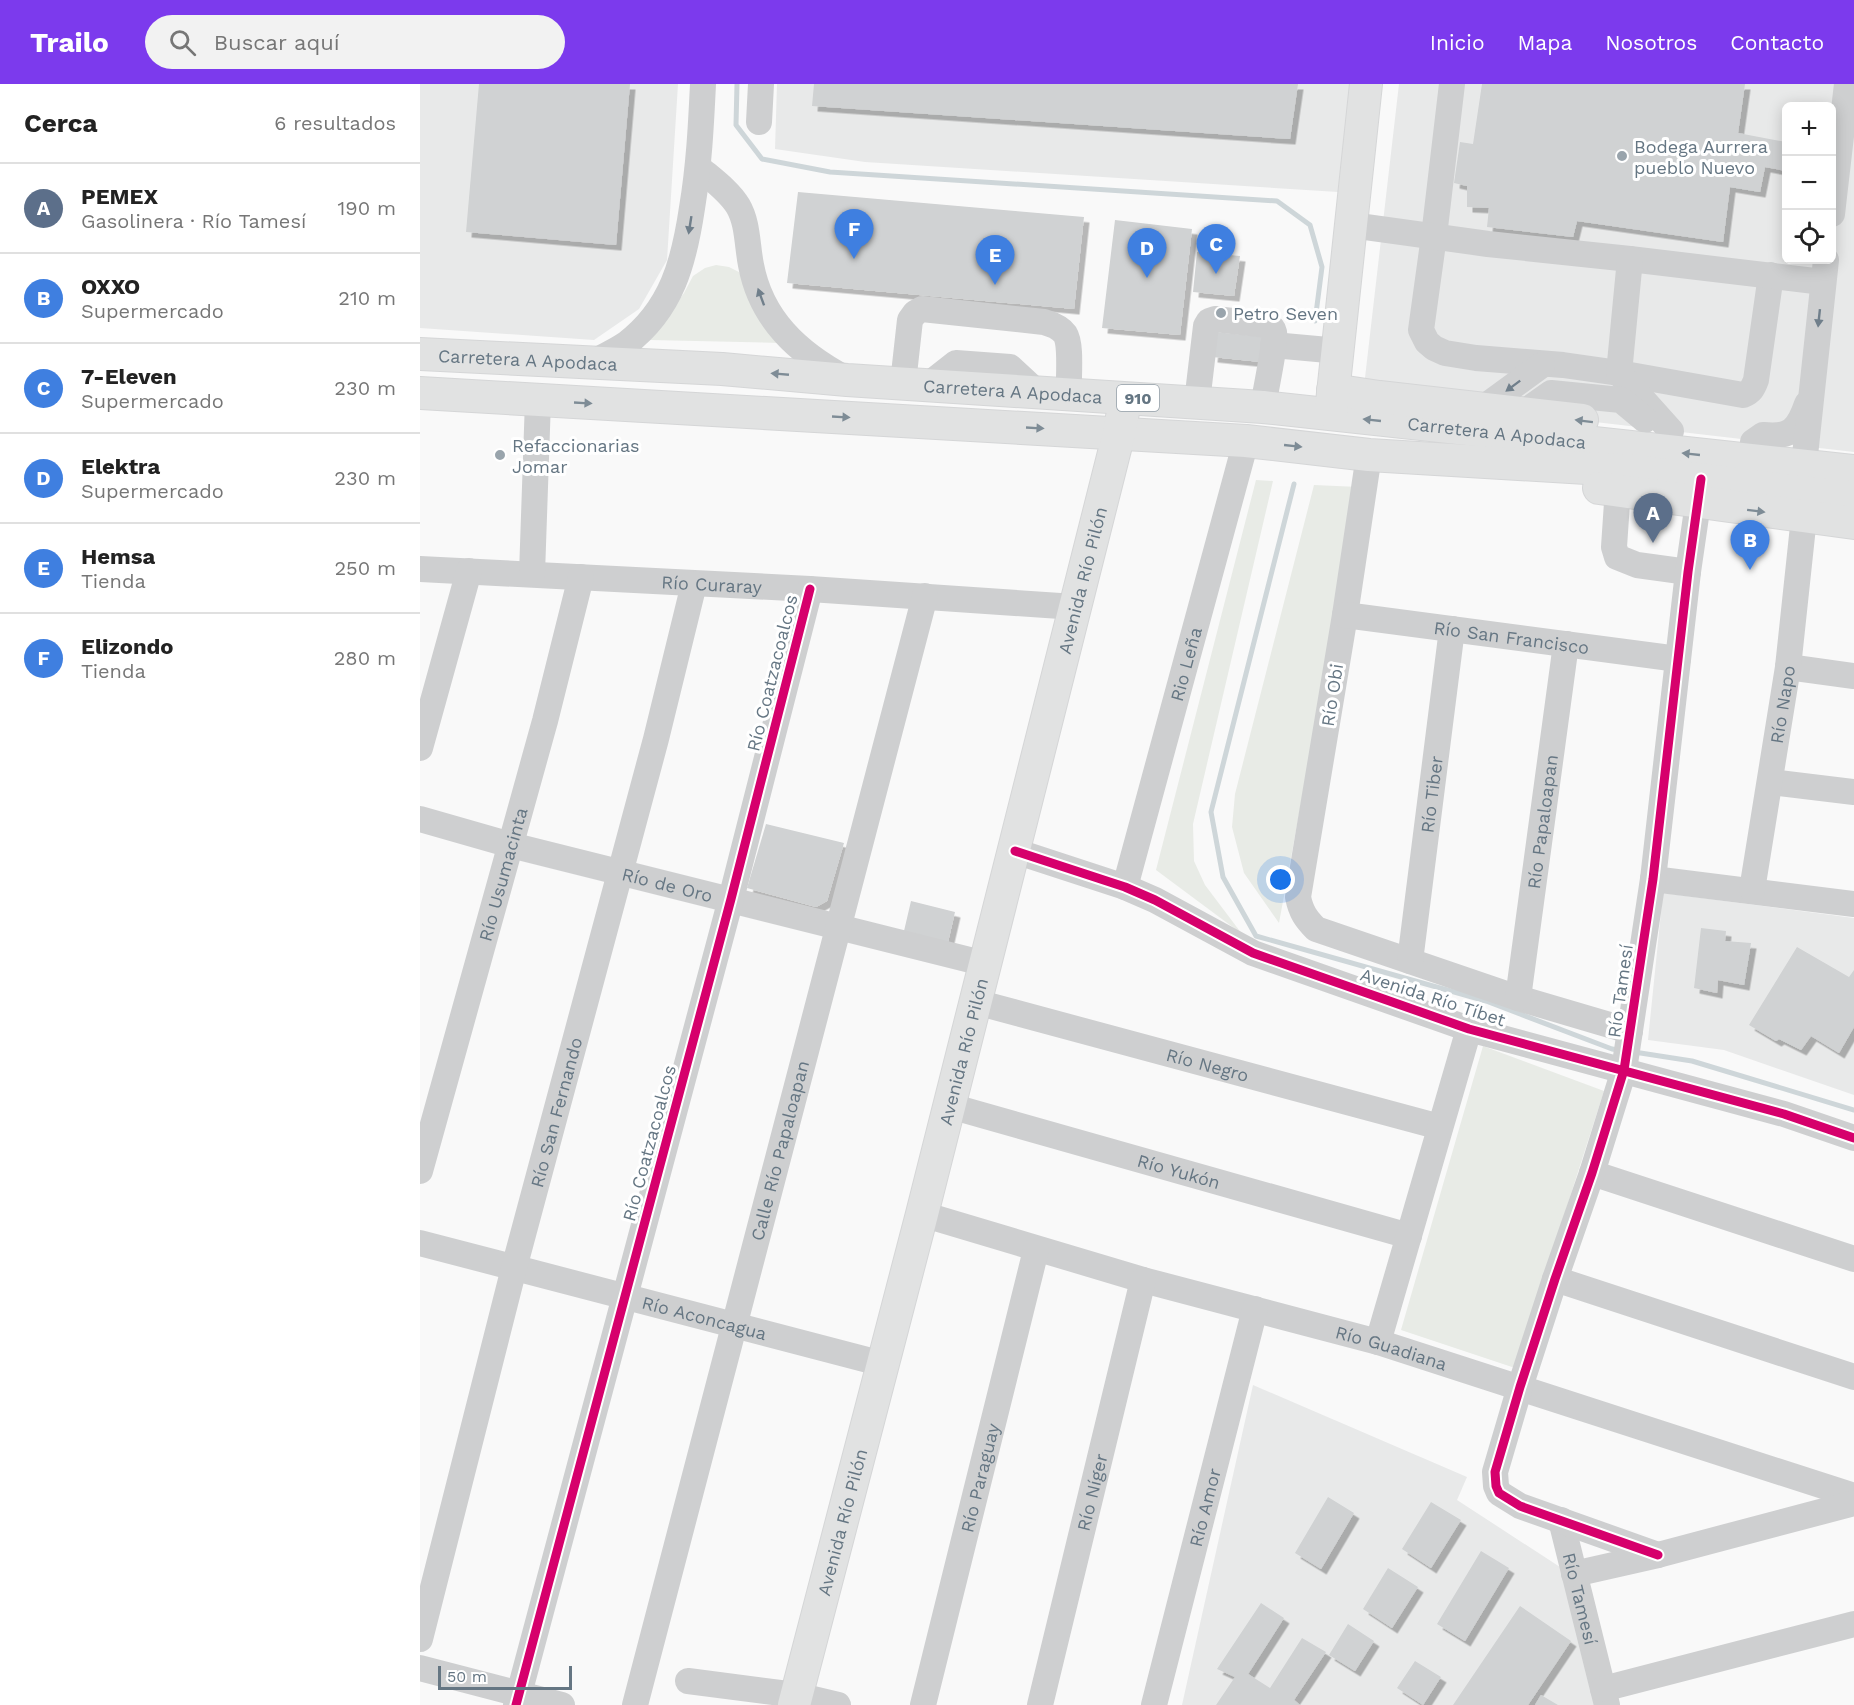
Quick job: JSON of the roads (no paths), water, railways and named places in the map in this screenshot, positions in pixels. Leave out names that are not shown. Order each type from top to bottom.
[{"type":"main road","points":[[1366,84],[1332,403],[1379,397],[1664,430],[1791,471],[1854,523]]},
{"type":"main road","name":"Carretera A Apodaca","points":[[420,354],[722,369],[847,380],[1263,407],[1332,403],[1470,429],[1791,471],[1854,471]]},
{"type":"main road","name":"Carretera A Apodaca","points":[[420,393],[537,409],[1119,433],[1246,441],[1376,455],[1462,460],[1700,491],[1791,471],[1854,497]]},
{"type":"main road","name":"Avenida Río Pilón","points":[[795,1700],[1015,851],[1119,433],[1125,397]]},
{"type":"main road","points":[[420,409],[537,409]]},
{"type":"main road","points":[[1791,471],[1854,455]]},
{"type":"street","points":[[594,362],[625,344],[646,325],[664,302],[678,273],[686,247],[699,167],[703,84]]},
{"type":"street","points":[[759,122],[761,84]]},
{"type":"street","points":[[1452,84],[1421,330],[1427,342],[1434,348],[1444,353],[1476,358],[1563,365],[1619,373],[1743,396],[1754,388],[1756,380],[1771,275]]},
{"type":"street","points":[[1832,210],[1847,84]]},
{"type":"street","points":[[699,167],[737,204],[743,217],[751,267],[764,306],[775,324],[821,366],[847,380]]},
{"type":"street","points":[[1351,225],[1488,244],[1771,275],[1825,271]]},
{"type":"street","points":[[1629,259],[1619,373],[1664,430]]},
{"type":"street","name":"Río Napo","points":[[1752,890],[1788,667],[1791,471],[1811,392],[1825,271]]},
{"type":"street","points":[[915,384],[910,320],[922,309],[1044,322],[1056,326],[1064,333],[1068,342],[1068,393]]},
{"type":"street","points":[[1197,402],[1206,326],[1209,321],[1215,319],[1272,327],[1273,345],[1263,407]]},
{"type":"street","points":[[1273,345],[1339,351]]},
{"type":"street","points":[[1483,408],[1542,364]]},
{"type":"street","points":[[1791,471],[1762,435],[1787,434],[1797,425],[1805,411],[1811,392]]},
{"type":"street","points":[[532,574],[537,409]]},
{"type":"street","name":"Rio Leña","points":[[1125,887],[1246,441]]},
{"type":"street","name":"Río Obi","points":[[1376,455],[1345,615],[1298,897],[1300,911],[1316,930],[1410,961]]},
{"type":"street","points":[[1618,480],[1614,547],[1617,557],[1637,565],[1688,572]]},
{"type":"street","name":"Río Tamesí","points":[[1605,1697],[1561,1520],[1508,1500],[1499,1493],[1495,1472],[1555,1279],[1592,1173],[1627,1051],[1653,879],[1688,572],[1700,491]]},
{"type":"street","name":"Río Curaray","points":[[420,569],[810,589],[1075,607]]},
{"type":"street","points":[[420,748],[469,572]]},
{"type":"street","name":"Río Usumacinta","points":[[420,1171],[545,721],[581,578]]},
{"type":"street","name":"Río San Fernando","points":[[420,1639],[514,1268],[694,584]]},
{"type":"street","name":"Río Coatzacoalcos","points":[[518,1699],[731,899],[810,589]]},
{"type":"street","name":"Calle Río Papaloapan","points":[[634,1705],[836,926],[925,596]]},
{"type":"street","name":"Río San Francisco","points":[[1345,615],[1678,659]]},
{"type":"street","name":"Río Tiber","points":[[1410,961],[1452,629]]},
{"type":"street","name":"Río Papaloapan","points":[[1518,998],[1566,644]]},
{"type":"street","points":[[1788,667],[1854,676]]},
{"type":"street","points":[[1771,782],[1854,792]]},
{"type":"street","name":"Río de Oro","points":[[420,819],[986,964]]},
{"type":"street","name":"Avenida Río Tíbet","points":[[1015,851],[1125,887],[1163,904],[1253,953],[1469,1029],[1627,1051],[1784,1114],[1854,1138]]},
{"type":"street","points":[[1653,879],[1854,904]]},
{"type":"street","points":[[1410,961],[1518,998],[1627,1051]]},
{"type":"street","name":"Río Negro","points":[[976,1002],[1440,1126]]},
{"type":"street","points":[[1378,1342],[1469,1029]]},
{"type":"street","name":"Río Yukón","points":[[950,1106],[1409,1236]]},
{"type":"street","points":[[1592,1173],[1854,1259]]},
{"type":"street","name":"Río Guadiana","points":[[922,1214],[1036,1250],[1378,1342],[1854,1496]]},
{"type":"street","name":"Río Aconcagua","points":[[420,1243],[883,1364]]},
{"type":"street","name":"Río Paraguay","points":[[923,1705],[1036,1250]]},
{"type":"street","points":[[1555,1279],[1854,1377]]},
{"type":"street","name":"Río Níger","points":[[1040,1705],[1143,1280]]},
{"type":"street","name":"Río Amor","points":[[1154,1705],[1255,1310]]},
{"type":"street","points":[[1574,1574],[1658,1555],[1854,1503]]},
{"type":"street","points":[[1561,1520],[1658,1555]]},
{"type":"street","points":[[1605,1697],[1854,1624]]},
{"type":"street","points":[[420,1668],[518,1699],[562,1705]]},
{"type":"street","points":[[688,1681],[795,1700],[838,1705]]},
{"type":"waterway","points":[[737,84],[736,125],[762,159],[830,172],[1277,201],[1310,225],[1322,267],[1315,321]]},
{"type":"waterway","points":[[1294,484],[1211,812],[1223,877],[1256,936],[1486,1001],[1619,1050]]},
{"type":"waterway","points":[[1634,1052],[1692,1061],[1854,1110]]},
{"type":"place","name":"Bodega Aurrera pueblo Nuevo","points":[[1622,156]]},
{"type":"place","name":"Elizondo","points":[[854,259]]},
{"type":"place","name":"7-Eleven","points":[[1216,274]]},
{"type":"place","name":"Elektra","points":[[1147,278]]},
{"type":"place","name":"Hemsa","points":[[995,285]]},
{"type":"place","name":"Petro Seven","points":[[1221,313]]},
{"type":"place","name":"Refaccionarias Jomar","points":[[500,455]]},
{"type":"place","name":"PEMEX","points":[[1653,543]]},
{"type":"place","name":"OXXO","points":[[1750,570]]}]
